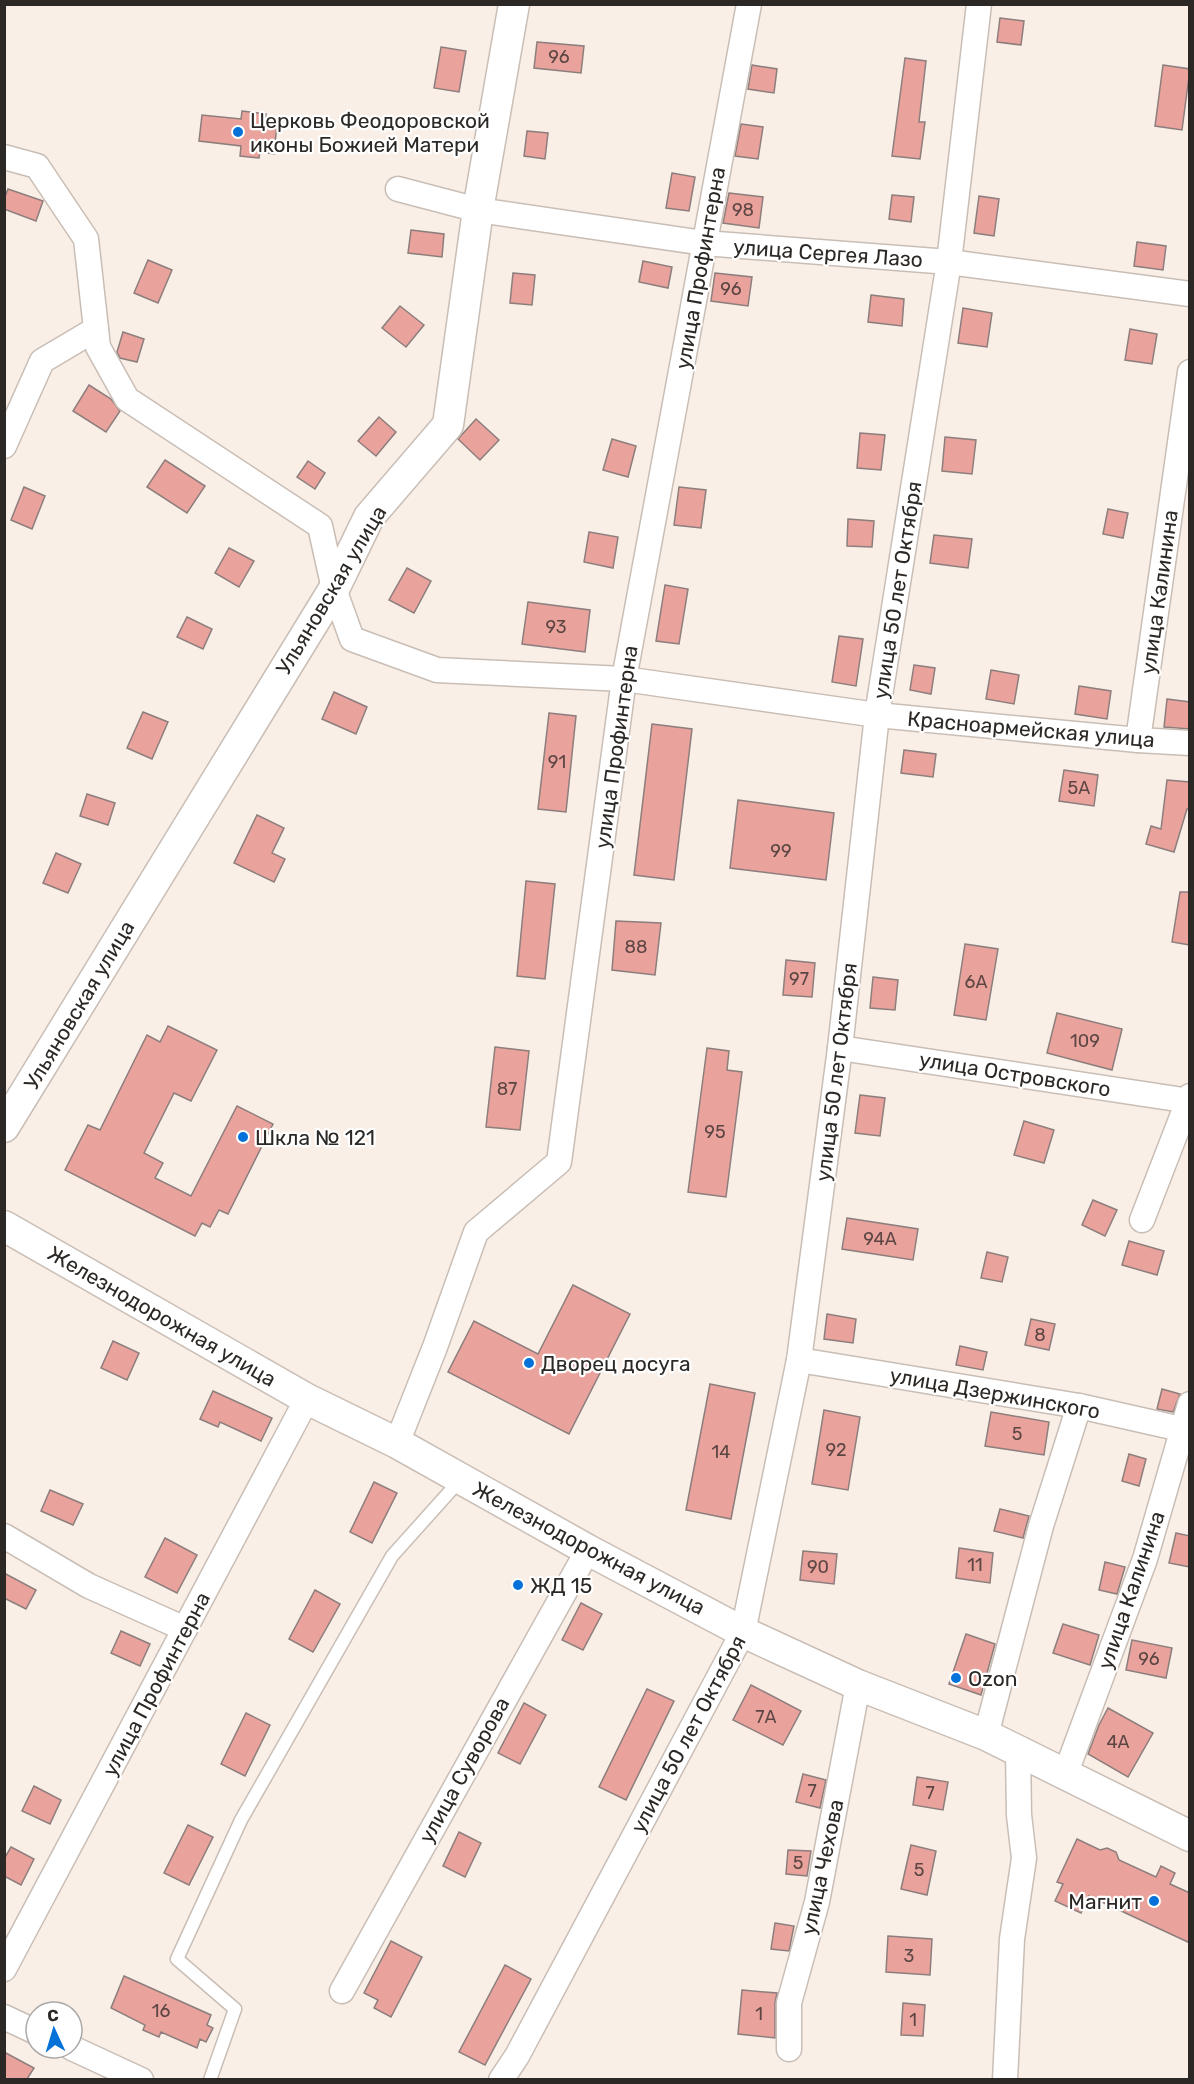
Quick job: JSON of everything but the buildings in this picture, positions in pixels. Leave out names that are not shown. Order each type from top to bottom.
[{"type":"street","name":"Ульяновская улица","points":[[4,1127],[334,589],[369,517],[448,424],[478,210],[514,4]]},
{"type":"street","name":"улица Профинтерна","points":[[397,1443],[435,1347],[476,1232],[559,1162],[624,679],[749,4]]},
{"type":"street","name":"улица 50 лет Октября","points":[[501,2079],[516,2056],[743,1632],[799,1360],[840,1048],[877,715],[949,262],[979,4]]},
{"type":"street","points":[[4,157],[37,166],[86,239],[97,338],[42,361],[4,446]]},
{"type":"street","name":"улица Сергея Лазо","points":[[398,189],[478,210],[704,243],[949,262],[1190,294]]},
{"type":"street","name":"Красноармейская улица","points":[[97,338],[127,399],[320,526],[334,589],[352,639],[437,670],[624,679],[877,715],[1190,743]]},
{"type":"street","name":"улица Калинина","points":[[1138,740],[1190,372]]},
{"type":"street","name":"улица Островского","points":[[840,1048],[1189,1099]]},
{"type":"street","points":[[1142,1220],[1189,1099]]},
{"type":"street","name":"Железнодорожная улица","points":[[4,1226],[307,1399],[397,1443],[588,1550],[743,1632],[858,1684],[986,1734],[1190,1836]]},
{"type":"street","name":"улица Дзержинского","points":[[799,1360],[1079,1406],[1186,1430]]},
{"type":"street","name":"улица Профинтерна","points":[[4,1969],[307,1399]]},
{"type":"street","name":"улица Калинина","points":[[1065,1775],[1145,1559],[1186,1430],[1190,1404]]},
{"type":"street","points":[[986,1734],[1041,1526],[1079,1406]]},
{"type":"street","points":[[4,1536],[89,1586],[184,1629]]},
{"type":"street","name":"улица Суворова","points":[[342,1991],[588,1550]]},
{"type":"street","name":"улица Чехова","points":[[789,2049],[789,2003],[817,1902],[858,1684]]},
{"type":"street","points":[[1005,2079],[1012,1939],[1024,1858],[1018,1815],[1018,1749]]},
{"type":"street","points":[[4,2017],[24,2026]]},
{"type":"street","points":[[84,2053],[141,2079]]},
{"type":"lane","points":[[210,2079],[235,2009],[177,1959],[241,1820],[392,1556],[461,1479]]},
{"type":"place","name":"Церковь Феодоровской иконы Божией Матери","points":[[238,132]]},
{"type":"place","name":"Шкла № 121","points":[[243,1137]]},
{"type":"place","name":"Дворец досуга","points":[[529,1363]]},
{"type":"place","name":"ЖД 15","points":[[518,1585]]},
{"type":"place","name":"Ozon","points":[[956,1678]]},
{"type":"place","name":"Магнит","points":[[1154,1901]]}]
